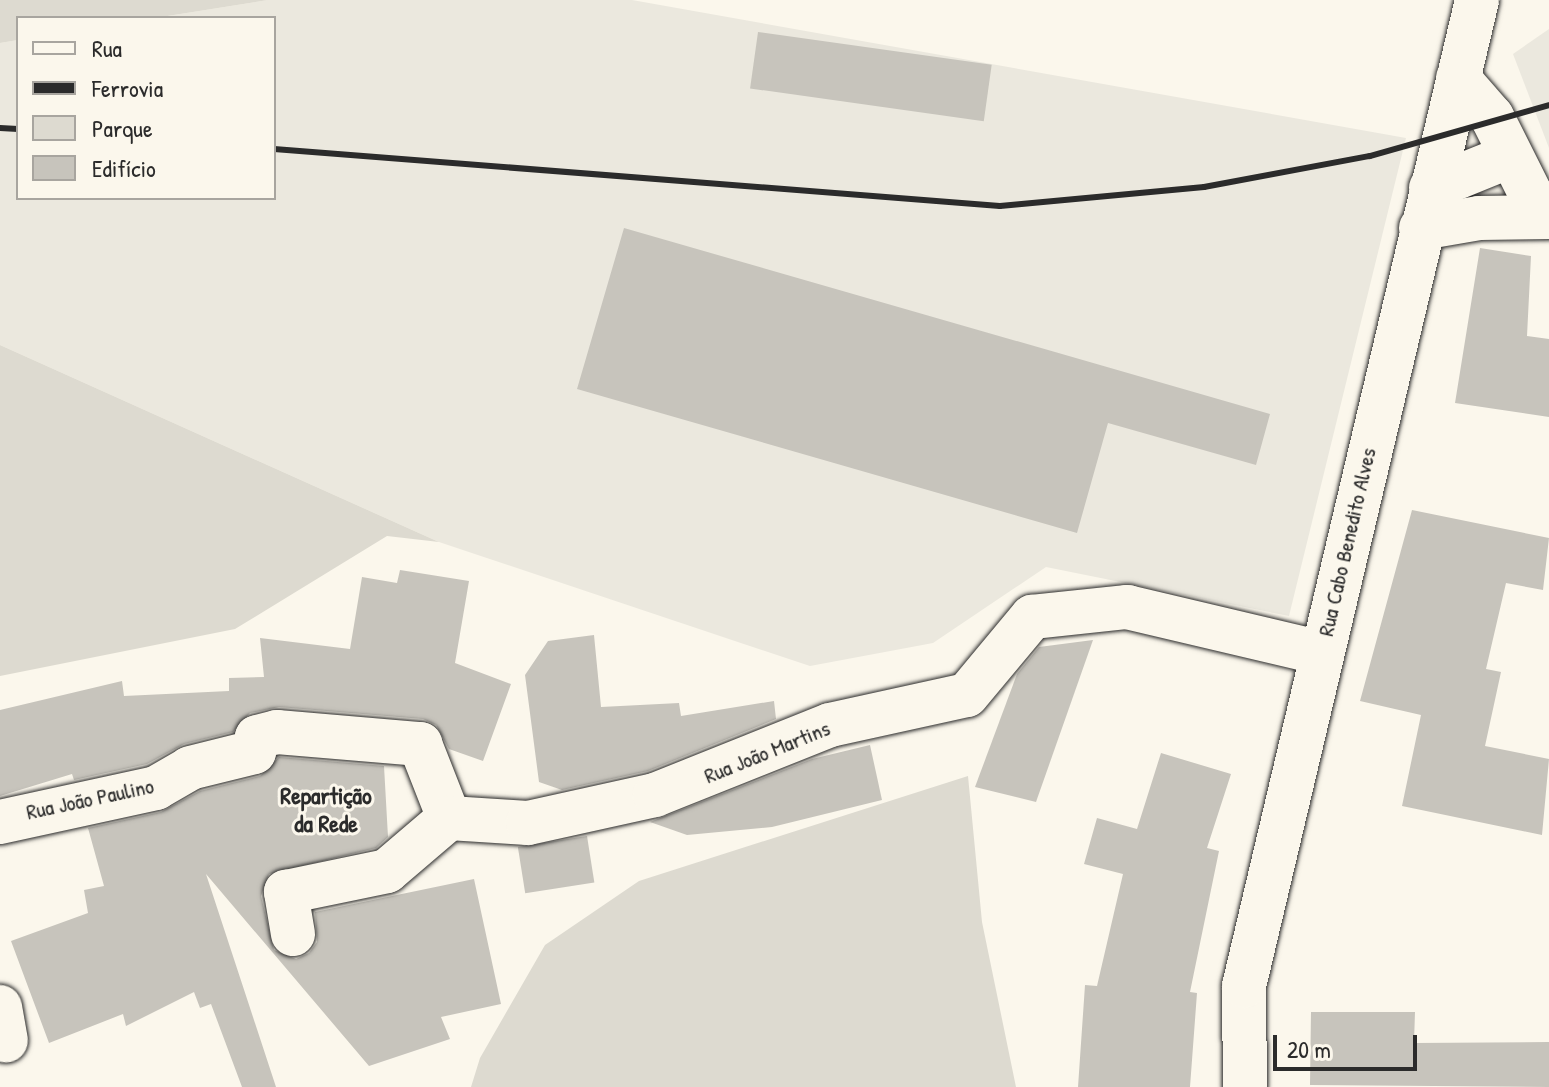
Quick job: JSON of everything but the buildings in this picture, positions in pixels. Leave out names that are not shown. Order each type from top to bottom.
[{"type":"street","name":"Rua Cabo Benedito Alves","points":[[1245,1087],[1244,986],[1477,0]]},
{"type":"street","points":[[1458,78],[1492,117],[1531,195],[1549,215]]},
{"type":"street","points":[[1426,208],[1510,156]]},
{"type":"street","points":[[1426,208],[1479,218],[1549,215]]},
{"type":"street","name":"Rua João Martins","points":[[449,818],[528,823],[655,795],[830,725],[967,695],[1032,617],[1127,607],[1321,653]]},
{"type":"street","name":"Rua João Paulino","points":[[0,822],[156,788],[190,768],[254,752],[257,737],[277,732],[420,744],[449,818]]},
{"type":"street","points":[[293,934],[286,892],[387,871],[449,818]]},
{"type":"shaded area","points":[[268,0],[632,0],[1406,138],[1289,616],[1046,567],[933,643],[810,666],[439,542],[0,345],[0,43],[16,40],[16,200],[276,200],[276,16],[168,16]]},
{"type":"shaded area","points":[[1549,29],[1549,148],[1513,54]]},
{"type":"green space","points":[[0,0],[268,0],[168,16],[16,16],[16,40],[0,43]]},
{"type":"green space","points":[[0,345],[439,542],[387,536],[235,629],[0,676]]},
{"type":"green space","points":[[968,776],[982,922],[1016,1087],[471,1087],[480,1058],[545,945],[639,881]]},
{"type":"railway","points":[[276,149],[1000,206],[1204,187],[1370,156],[1549,105]]},
{"type":"railway","points":[[0,128],[16,129]]},
{"type":"district","name":"Repartição da Rede","points":[[326,810]]}]
